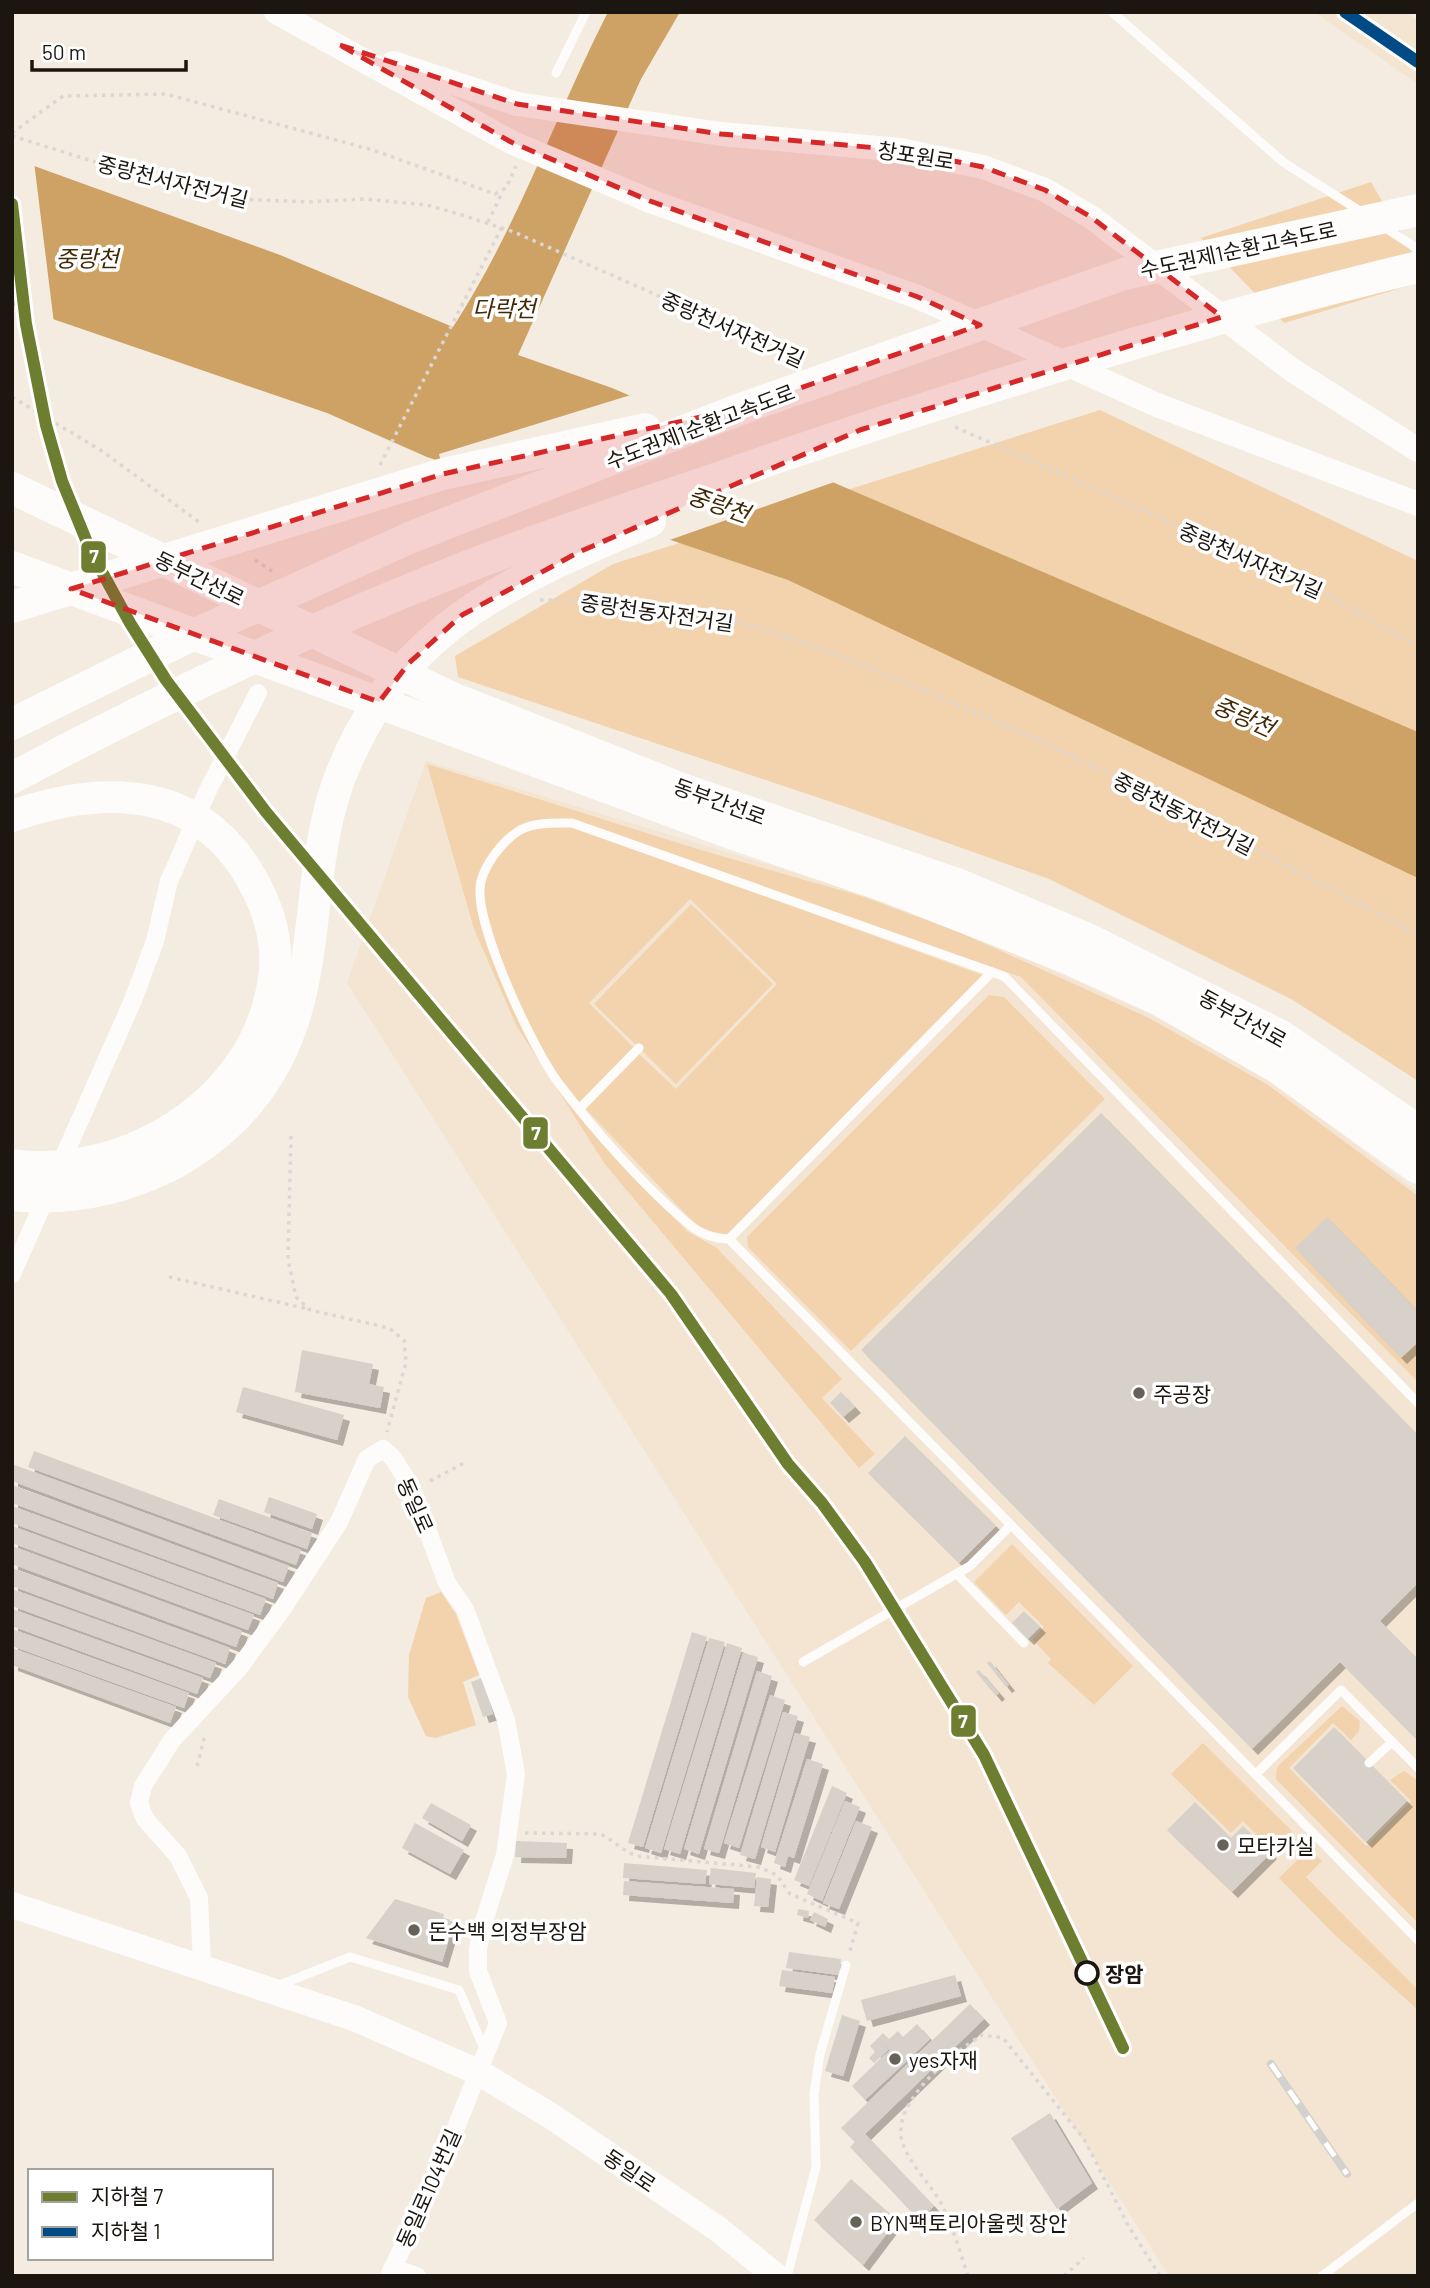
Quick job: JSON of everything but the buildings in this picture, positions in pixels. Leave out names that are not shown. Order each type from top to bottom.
[{"type":"highway","name":"수도권제1순환고속도로","points":[[12,724],[181,640],[414,536],[746,407],[1124,274],[1418,210]]},
{"type":"highway","points":[[12,778],[223,672],[455,571],[860,430],[1121,345],[1418,267]]},
{"type":"highway","points":[[12,607],[443,474],[746,407]]},
{"type":"highway","points":[[12,1195],[59,1196],[93,1193],[150,1175],[180,1160],[216,1136],[258,1091],[280,1057],[299,1006],[326,832],[344,770],[382,697],[410,663],[442,632],[478,603],[526,577],[860,430]]},
{"type":"highway","name":"동부간선로","points":[[12,488],[450,697],[682,789],[957,884],[1090,940],[1281,1036],[1418,1131]]},
{"type":"highway","name":"동부간선로","points":[[12,567],[715,827],[931,903],[1065,957],[1160,1000],[1278,1068],[1418,1168]]},
{"type":"highway","points":[[12,816],[64,799],[102,796],[149,801],[197,820],[224,840],[256,886],[270,922],[275,964],[270,999],[253,1044],[232,1075],[184,1120],[146,1144],[100,1160],[49,1167],[12,1165]]},
{"type":"main road","name":"동일로","points":[[12,1905],[482,2062],[540,2109],[718,2229],[776,2276]]},
{"type":"street","name":"창포원로","points":[[278,13],[340,45],[516,149],[650,201],[918,297],[1157,405],[1418,504]]},
{"type":"street","name":"창포원로","points":[[340,45],[517,104],[720,134],[900,150],[983,167],[1045,190],[1091,217],[1292,370],[1418,450]]},
{"type":"street","points":[[12,1274],[134,1000],[155,941],[169,881],[207,792],[258,693]]},
{"type":"street","points":[[202,1967],[199,1898],[178,1856],[145,1819],[139,1803],[143,1786],[172,1740],[239,1668],[283,1608],[339,1522],[367,1459],[383,1449]]},
{"type":"street","name":"동일로","points":[[383,1449],[392,1457],[411,1486],[447,1583],[465,1609],[506,1720],[516,1774],[505,1855],[478,1948],[478,1971],[498,2023],[467,2100]]},
{"type":"street","name":"동일로104번길","points":[[391,2272],[441,2165],[467,2100]]},
{"type":"street","points":[[391,2272],[417,2276]]},
{"type":"lane","points":[[556,73],[586,12]]},
{"type":"lane","points":[[1112,12],[1283,162],[1418,249]]},
{"type":"lane","points":[[1418,1403],[1005,977],[572,823],[547,822],[520,830],[500,847],[487,867],[480,887],[480,901],[497,956],[524,1024],[559,1084],[622,1157],[691,1226],[710,1237],[729,1239],[1418,1940]]},
{"type":"lane","points":[[729,1239],[992,972]]},
{"type":"lane","points":[[580,1108],[639,1048]]},
{"type":"lane","points":[[803,1662],[970,1566],[1011,1525]]},
{"type":"lane","points":[[957,1574],[1024,1643]]},
{"type":"lane","points":[[1256,1774],[1341,1690],[1418,1768]]},
{"type":"lane","points":[[1370,1763],[1392,1742]]},
{"type":"lane","points":[[268,1989],[350,1957],[459,1990],[482,2062]]},
{"type":"lane","points":[[787,2276],[816,2167],[814,2094],[820,2054],[846,1965]]},
{"type":"lane","points":[[1322,2276],[1418,2203]]},
{"type":"path","points":[[12,135],[63,96],[166,94],[373,149],[495,194],[502,191]]},
{"type":"path","name":"중랑천서자전거길","points":[[12,135],[108,166],[237,199],[283,202],[387,201],[426,205],[488,222],[814,365]]},
{"type":"path","points":[[488,222],[516,149]]},
{"type":"path","points":[[376,474],[502,227]]},
{"type":"path","points":[[12,397],[103,452],[209,529]]},
{"type":"path","name":"중랑천서자전거길","points":[[953,426],[1292,576],[1418,646]]},
{"type":"path","points":[[250,557],[281,576]]},
{"type":"path","name":"중랑천동자전거길","points":[[529,600],[641,606],[710,616],[752,626],[868,667],[1034,737],[1418,934]]},
{"type":"path","points":[[291,1136],[288,1259],[296,1297],[310,1310]]},
{"type":"path","points":[[169,1277],[389,1328],[404,1340],[406,1362],[383,1449]]},
{"type":"path","points":[[411,1486],[438,1480],[464,1463]]},
{"type":"path","points":[[508,1832],[600,1834],[612,1839],[623,1851],[637,1856],[758,1867],[777,1875],[790,1894],[858,1923],[846,1965]]},
{"type":"path","points":[[968,2276],[942,2205],[902,2142],[901,2122],[913,2097],[954,2052],[982,2035],[1003,2038],[1084,2139],[1129,2227],[1160,2276]]},
{"type":"path","points":[[1064,2276],[1084,2259]]},
{"type":"highlighted area","points":[[340,45],[517,104],[721,134],[900,150],[983,167],[1045,190],[1091,217],[1222,317],[860,430],[579,552],[462,615],[409,663],[379,702],[71,589],[443,474],[746,407],[980,325],[918,297],[650,201],[511,142]]},
{"type":"shaded area","points":[[1314,12],[1405,12],[1418,21],[1418,84]]},
{"type":"shaded area","points":[[1371,182],[1418,263],[1418,283],[1284,323],[1201,238]]},
{"type":"shaded area","points":[[1100,410],[1418,561],[1418,1081],[1293,1000],[1049,879],[849,808],[458,677],[455,656],[613,564]]},
{"type":"shaded area","points":[[426,761],[865,894],[962,930],[1151,1015],[1270,1081],[1418,1192],[1418,2276],[1169,2276],[347,983]]},
{"type":"shaded area","points":[[427,764],[704,851],[864,897],[961,933],[1149,1018],[1268,1085],[1418,1196],[1418,1382],[1021,977],[572,820],[518,828],[489,860],[477,884],[477,901],[493,952],[554,1084],[517,1027],[474,929]]},
{"type":"shaded area","points":[[548,826],[571,827],[600,836],[982,975],[727,1236],[711,1234],[693,1222],[586,1109],[639,1054],[676,1089],[777,984],[690,899],[589,1003],[634,1048],[580,1103],[564,1084],[537,1042],[515,997],[498,950],[483,895],[487,874],[502,850],[522,834]]},
{"type":"shaded area","points":[[691,904],[773,984],[676,1084],[594,1004]]},
{"type":"shaded area","points":[[989,995],[1004,997],[1105,1099],[851,1351],[748,1247],[747,1237]]},
{"type":"shaded area","points":[[556,1087],[618,1160],[687,1231],[717,1248],[842,1379],[822,1398],[875,1454],[859,1468],[604,1163]]},
{"type":"shaded area","points":[[1012,1544],[1133,1666],[1094,1705],[1048,1663],[1051,1659],[1032,1639],[1044,1627],[1019,1602],[1006,1615],[974,1582]]},
{"type":"shaded area","points":[[441,1592],[456,1614],[479,1675],[463,1682],[476,1725],[436,1738],[426,1736],[408,1697],[409,1655],[426,1598]]},
{"type":"shaded area","points":[[1342,1706],[1360,1721],[1359,1731],[1351,1740],[1333,1723],[1289,1768],[1366,1846],[1411,1801],[1390,1780],[1404,1771],[1418,1781],[1418,1923],[1276,1779],[1277,1767]]},
{"type":"shaded area","points":[[1203,1743],[1292,1831],[1272,1850],[1243,1821],[1231,1833],[1171,1774]]},
{"type":"shaded area","points":[[1309,1849],[1322,1861],[1306,1877],[1418,1990],[1418,2010],[1334,1934],[1279,1878]]},
{"type":"water","name":"중랑천","points":[[608,12],[680,12],[641,79],[518,355],[612,388],[1418,732],[1418,878],[788,580],[427,457],[327,413],[12,305],[12,158],[280,255],[453,327],[497,251]]},
{"type":"pier","points":[[12,154],[34,162],[54,323],[23,312],[12,242]]},
{"type":"pier","points":[[634,394],[837,481],[664,542],[442,466],[439,454]]},
{"type":"railway","points":[[1271,2064],[1347,2174]]},
{"type":"metro line","name":"1","points":[[1345,12],[1418,62]]},
{"type":"metro line","name":"7","points":[[12,204],[26,324],[46,425],[62,481],[91,552],[130,623],[166,680],[266,812],[671,1294],[788,1464],[822,1503],[865,1562],[984,1755],[1123,2048]]},
{"type":"place","name":"주공장","points":[[1139,1393]]},
{"type":"place","name":"모타카실","points":[[1223,1845]]},
{"type":"place","name":"돈수백 의정부장암","points":[[414,1930]]},
{"type":"place","name":"장암","points":[[1087,1973]]},
{"type":"place","name":"yes자재","points":[[895,2059]]},
{"type":"place","name":"BYN팩토리아울렛 장안","points":[[856,2222]]},
{"type":"water label","name":"다락천","points":[[504,308]]}]
